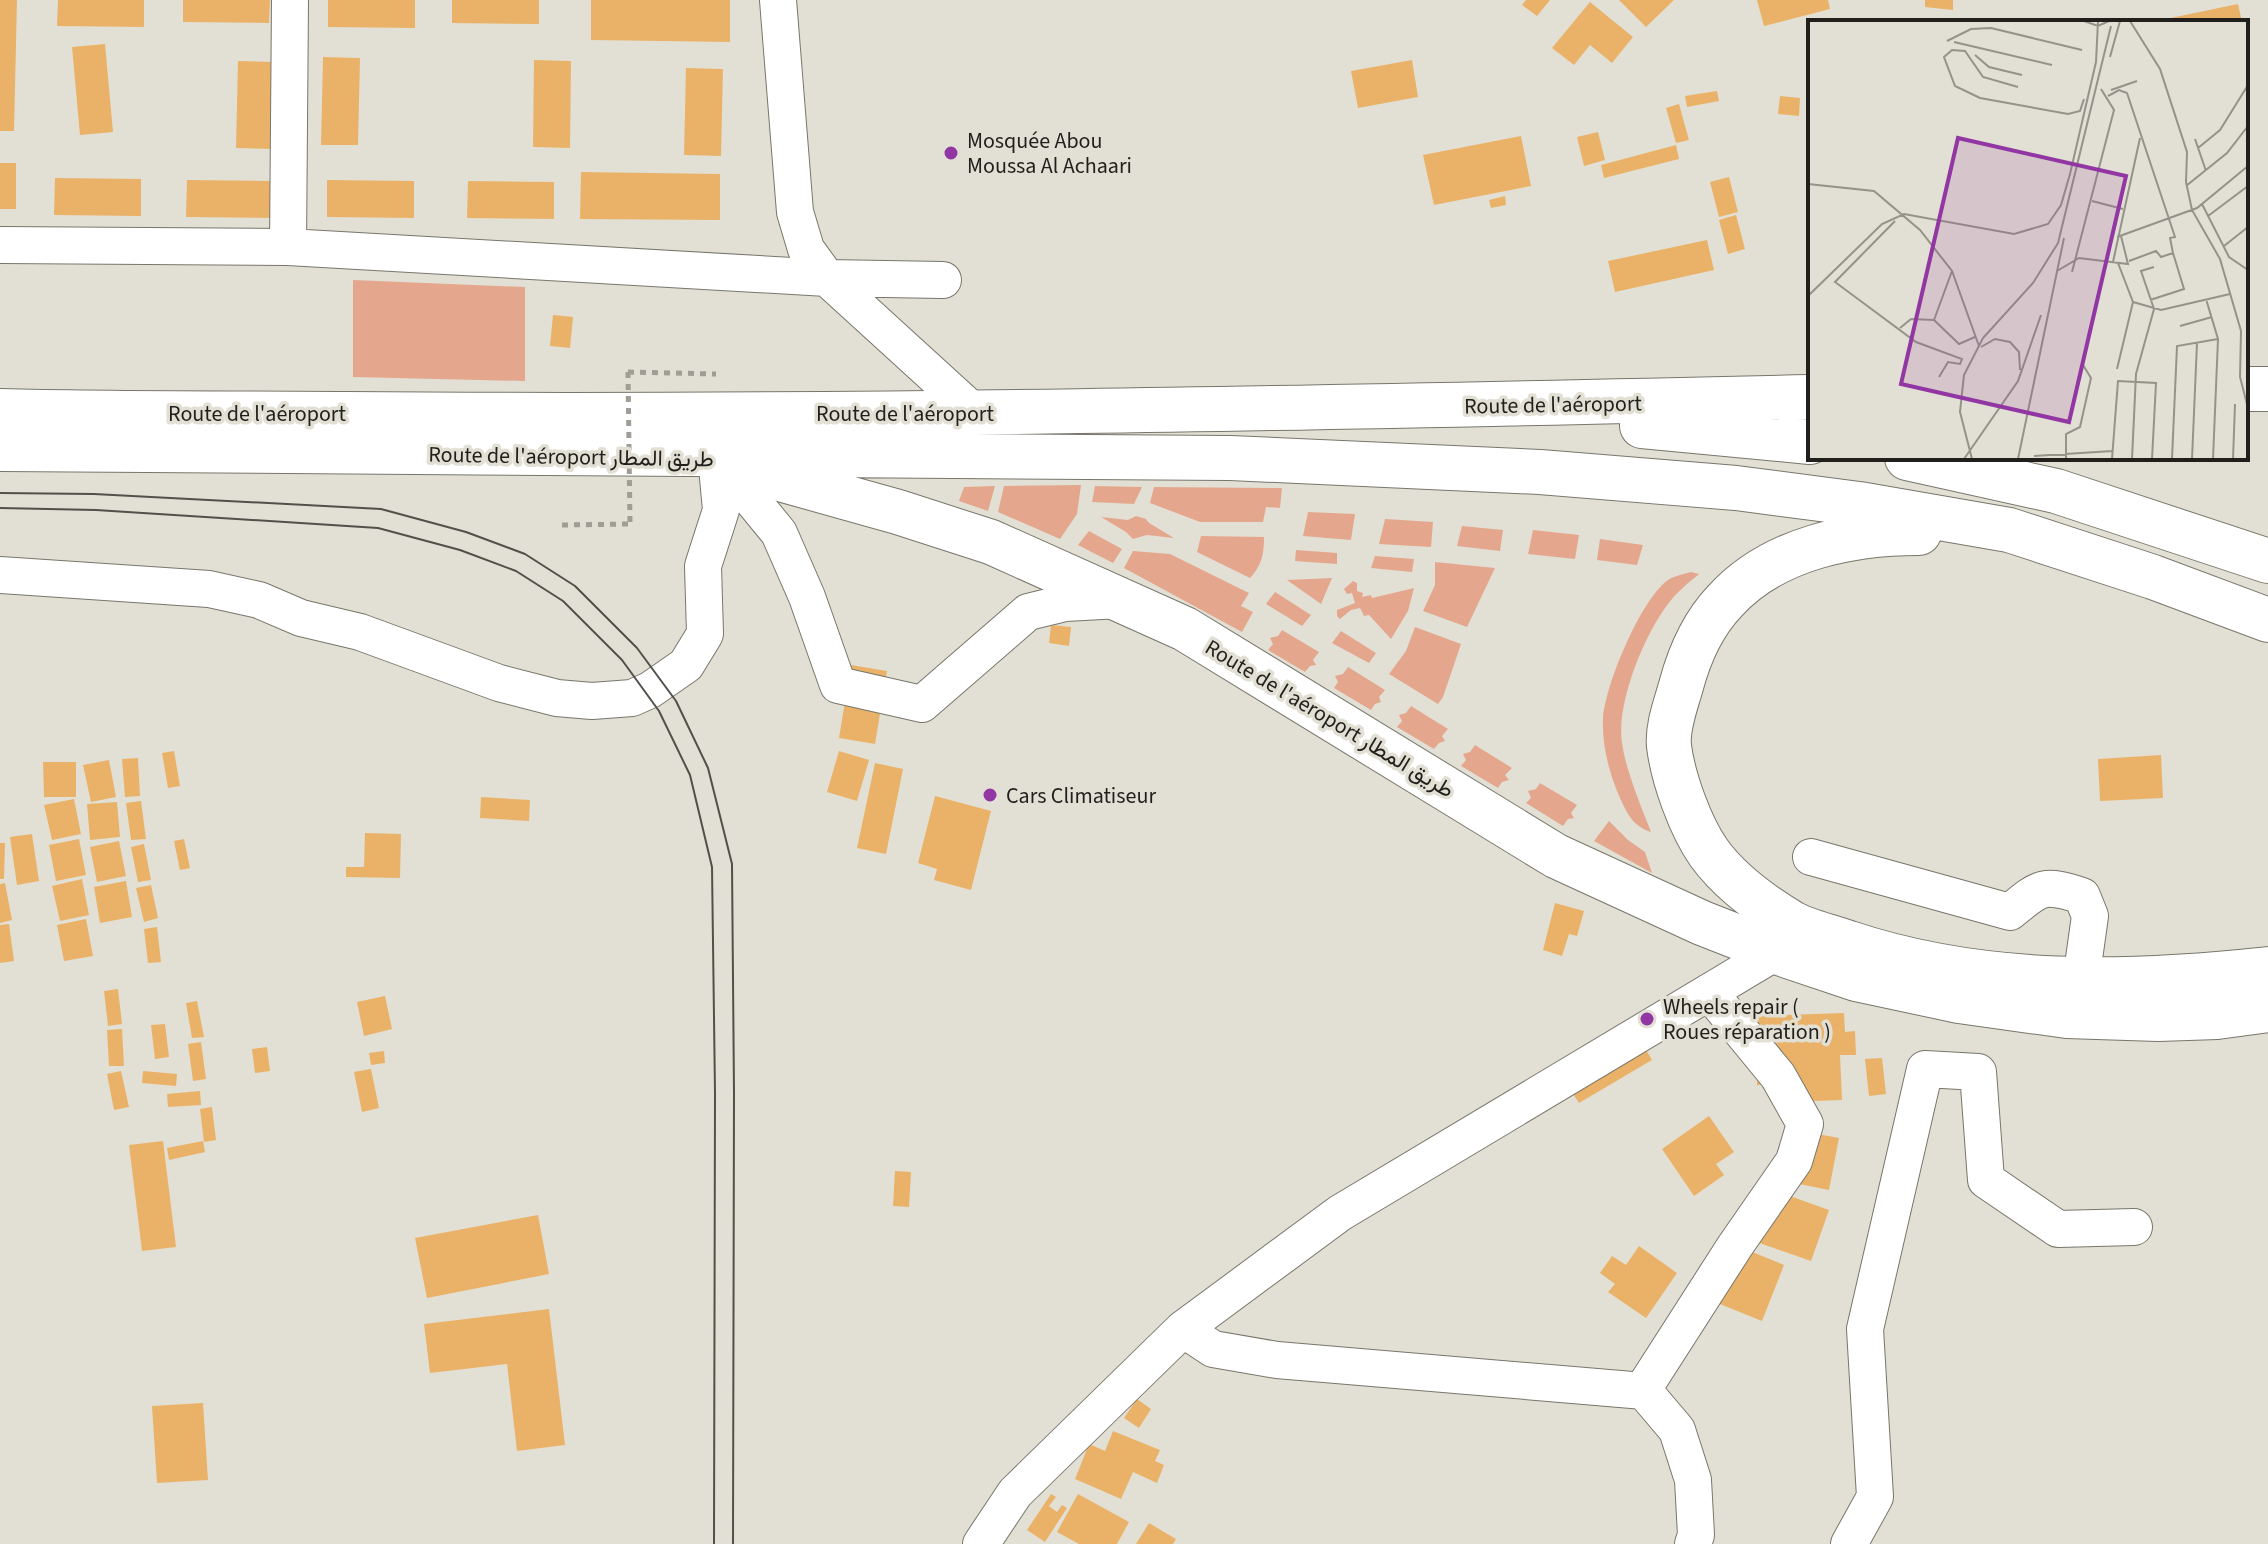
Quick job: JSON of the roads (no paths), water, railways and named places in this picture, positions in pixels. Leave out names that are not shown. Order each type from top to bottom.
[{"type":"highway","name":"Route de l'aéroport","points":[[0,411],[515,415],[975,413],[1397,408],[1808,397]]},
{"type":"highway","points":[[1397,408],[1557,418],[1808,442]]},
{"type":"highway","name":"Route de l'aéroport","points":[[0,449],[381,452]]},
{"type":"highway","name":"Route de l'aéroport طريق المطار","points":[[381,452],[716,456],[752,473],[898,512],[991,542],[1124,600],[1185,629],[1556,856],[1702,923],[1785,938],[1856,979],[1959,1001],[2067,1016],[2158,1019],[2217,1017],[2268,1010]]},
{"type":"highway","points":[[716,456],[1230,458],[1540,472],[1706,485],[1859,504],[2009,530],[2153,577],[2268,620]]},
{"type":"highway","points":[[1916,460],[2056,491],[2268,561]]},
{"type":"highway","points":[[2153,577],[1989,541],[1923,533],[1880,533],[1837,540],[1790,557],[1754,576],[1724,601],[1699,638],[1674,711],[1669,743],[1679,788],[1708,852],[1785,938],[1988,975],[2081,980],[2182,978],[2268,969]]},
{"type":"street","points":[[288,247],[290,0]]},
{"type":"street","points":[[778,0],[795,212],[806,249],[827,278],[975,413]]},
{"type":"street","points":[[0,245],[288,247],[827,278],[943,280]]},
{"type":"street","points":[[0,575],[209,589],[259,600],[301,618],[360,632],[499,683],[557,698],[592,701],[632,698],[650,690],[686,665],[705,634],[703,566],[721,510],[716,456]]},
{"type":"street","points":[[716,456],[779,533],[807,597],[838,685],[922,704],[1028,612],[1065,603],[1124,600]]},
{"type":"street","points":[[1811,857],[2010,912],[2036,890],[2061,889],[2082,896],[2090,916],[2081,980]]},
{"type":"street","points":[[981,1544],[1015,1493],[1183,1329],[1340,1213],[1709,992],[1785,938]]},
{"type":"street","points":[[1642,1391],[1794,1161],[1805,1124],[1778,1076],[1709,992]]},
{"type":"street","points":[[1849,1544],[1875,1497],[1865,1329],[1925,1069],[1978,1072],[1986,1180],[2058,1229],[2134,1227]]},
{"type":"street","points":[[1183,1329],[1213,1349],[1277,1360],[1642,1391],[1677,1430],[1693,1480],[1696,1535],[1693,1544]]},
{"type":"tram line","points":[[0,493],[94,494],[381,509],[466,532],[525,554],[575,586],[637,648],[676,701],[708,768],[732,864],[733,1544]]},
{"type":"tram line","points":[[0,508],[96,510],[378,528],[460,550],[516,571],[563,601],[622,660],[659,711],[690,775],[712,867],[714,1544]]},
{"type":"place","name":"Mosquée Abou Moussa Al Achaari","points":[[951,153]]},
{"type":"place","name":"Cars Climatiseur","points":[[990,795]]},
{"type":"place","name":"Wheels repair ( Roues réparation )","points":[[1647,1019]]}]
